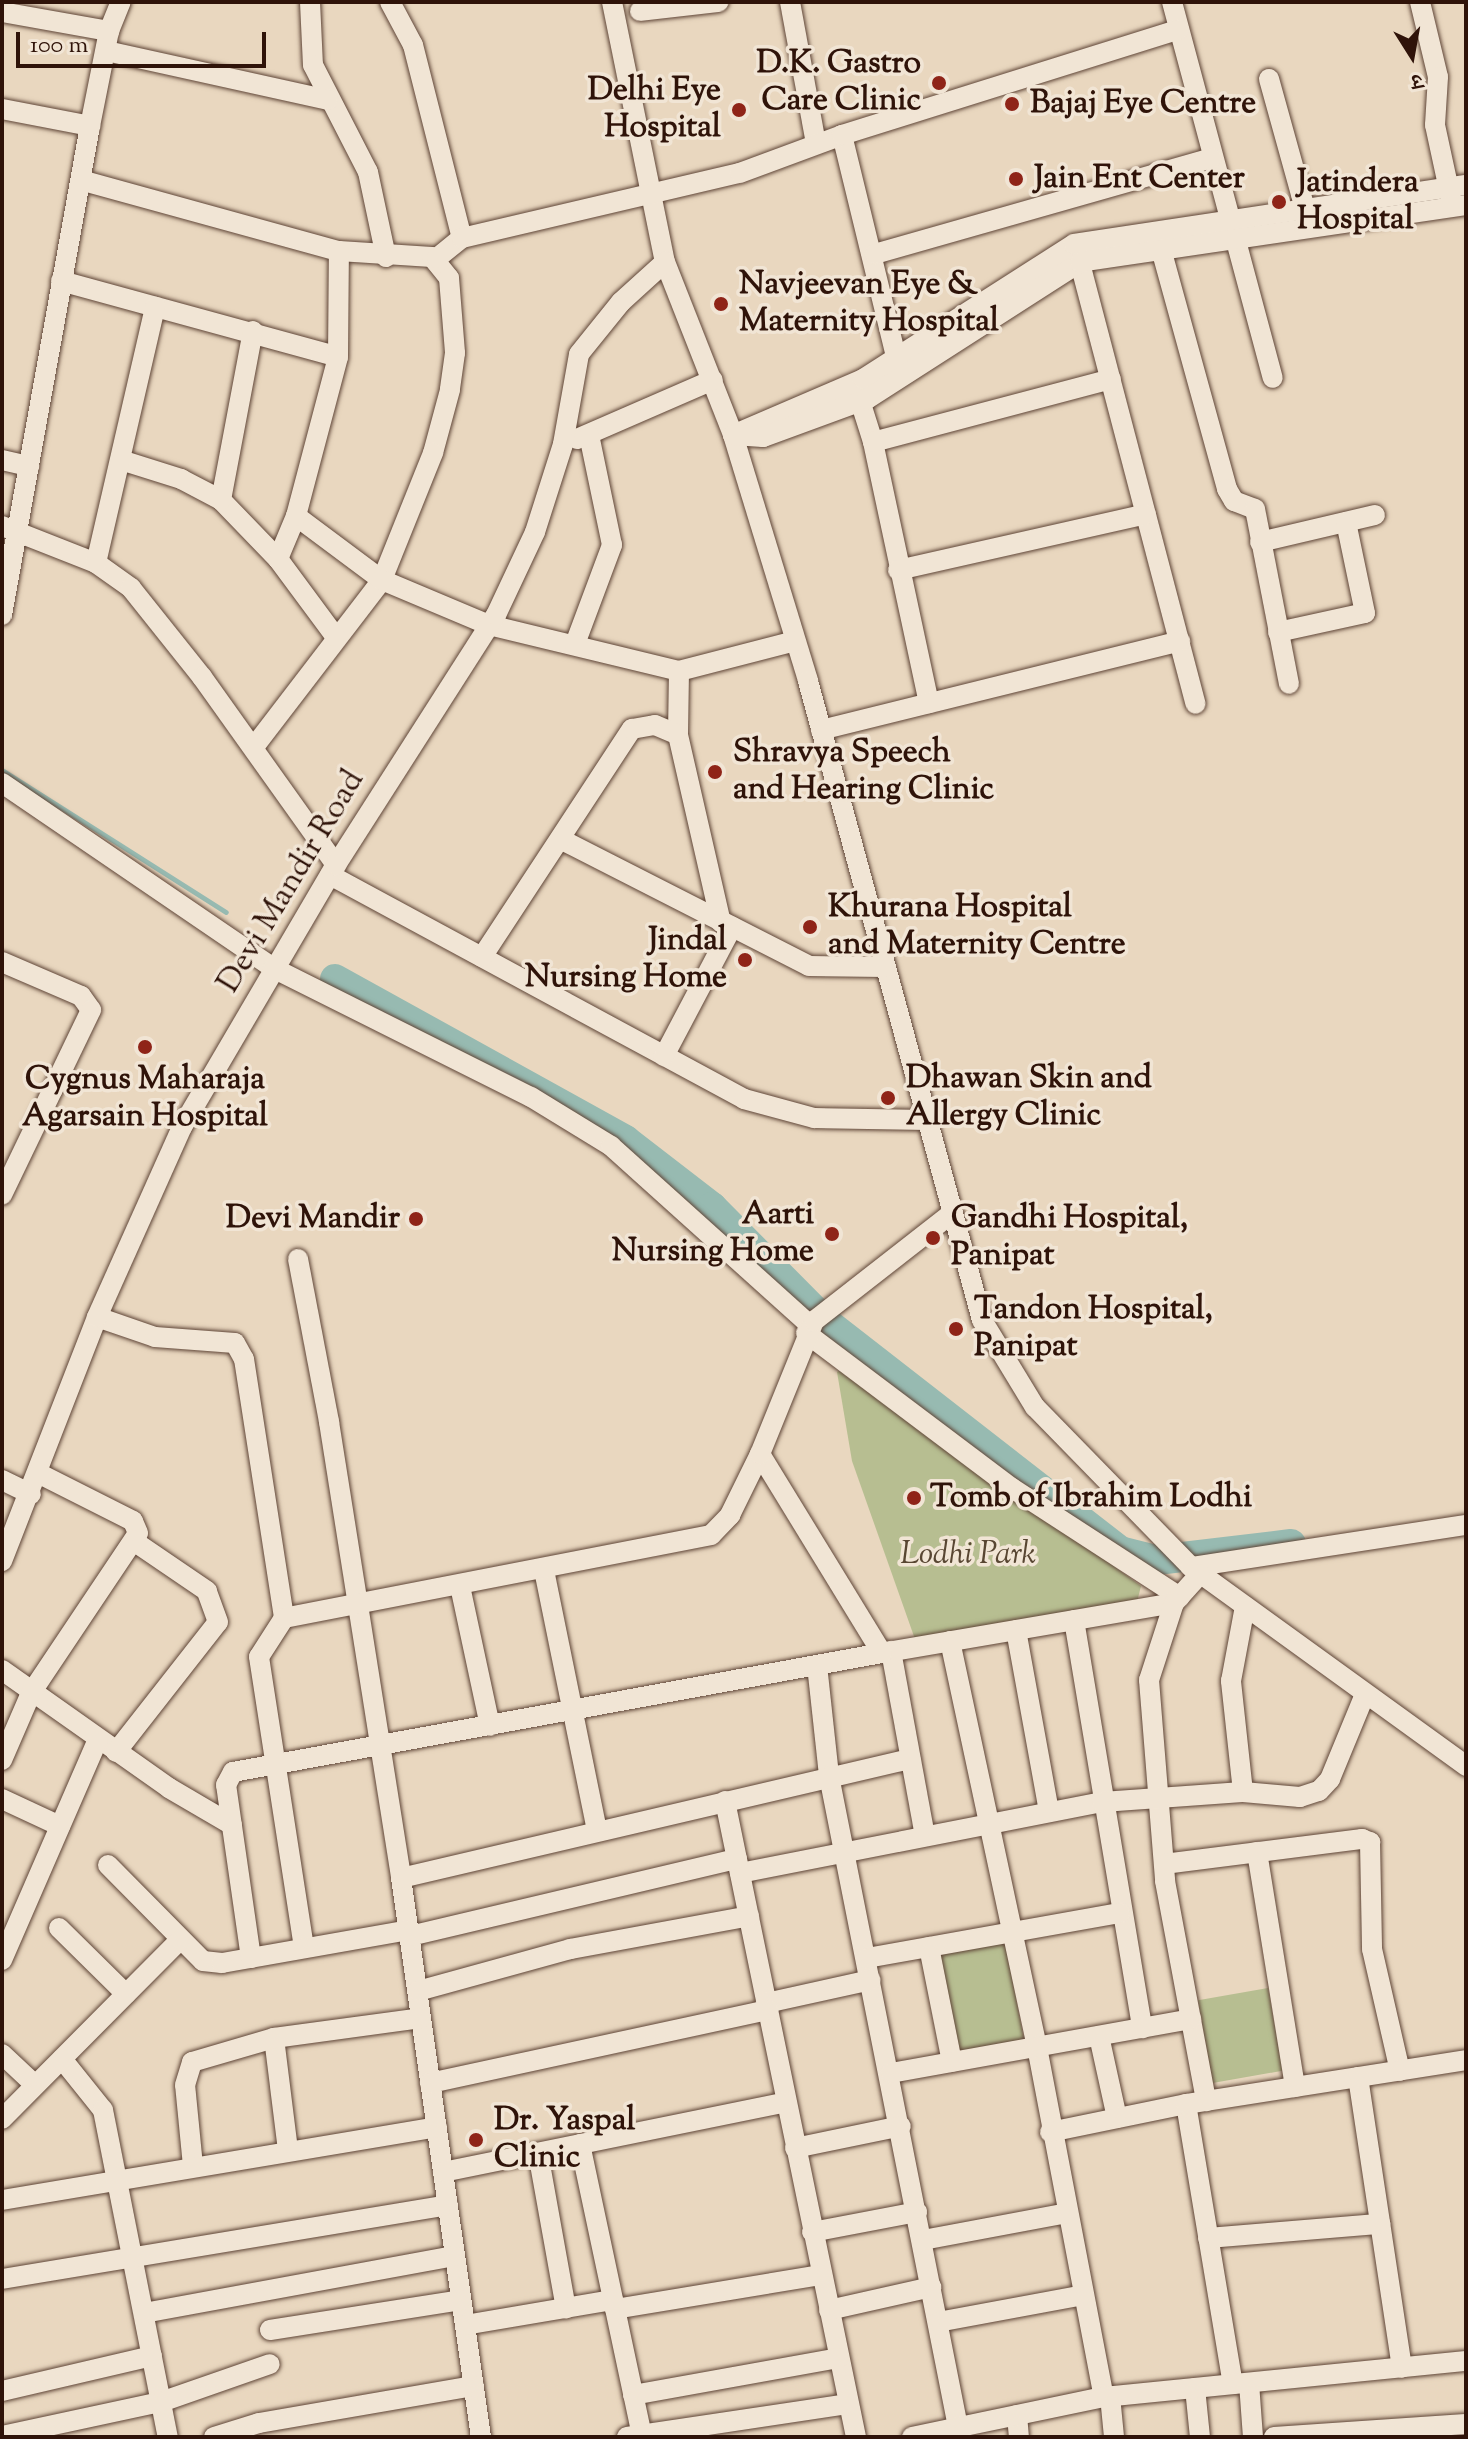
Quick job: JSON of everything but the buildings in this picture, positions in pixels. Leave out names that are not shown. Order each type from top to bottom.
[{"type":"street","points":[[2,615],[10,528],[29,466],[61,281],[84,181],[90,126],[107,41],[121,2]]},
{"type":"street","points":[[310,2],[313,65],[328,100],[346,125],[368,172],[386,257]]},
{"type":"street","points":[[390,2],[413,45],[462,238]]},
{"type":"street","points":[[718,2],[614,10],[665,262],[733,435],[795,641],[982,1320],[1035,1407],[1173,1550],[1194,1569],[1466,1766]]},
{"type":"street","points":[[790,2],[816,144]]},
{"type":"street","points":[[1172,2],[1273,378]]},
{"type":"street","points":[[1420,2],[1439,82],[1435,125],[1458,196]]},
{"type":"street","points":[[2,12],[328,100]]},
{"type":"street","points":[[84,181],[339,251],[386,257],[437,258],[462,238],[651,191],[740,173],[842,135],[1178,30]]},
{"type":"street","points":[[1269,79],[1305,209]]},
{"type":"street","points":[[2,109],[90,126]]},
{"type":"street","points":[[842,135],[875,254],[899,367]]},
{"type":"street","points":[[875,254],[1212,158]]},
{"type":"street","points":[[1077,253],[1161,249],[1305,209],[1458,196]]},
{"type":"street","points":[[733,435],[763,437],[857,392],[1077,253],[1458,196]]},
{"type":"street","points":[[1161,249],[1227,489],[1234,501],[1255,509],[1289,684]]},
{"type":"street","points":[[278,559],[296,516],[338,357],[339,251]]},
{"type":"street","points":[[1077,253],[1196,704]]},
{"type":"street","points":[[254,747],[335,636],[382,580],[433,453],[450,390],[455,323],[449,278],[437,258]]},
{"type":"street","name":"Devi Mandir Road","points":[[2,1561],[31,1494],[97,1317],[182,1127],[273,968],[489,625],[535,532],[563,444],[579,354],[621,302],[665,262]]},
{"type":"street","points":[[61,281],[253,331],[338,357]]},
{"type":"street","points":[[96,563],[124,461],[155,307]]},
{"type":"street","points":[[221,500],[253,331]]},
{"type":"street","points":[[873,442],[1111,379]]},
{"type":"street","points":[[563,444],[713,380]]},
{"type":"street","points":[[857,392],[873,442],[898,570],[929,703]]},
{"type":"street","points":[[575,644],[612,545],[589,435]]},
{"type":"street","points":[[2,460],[29,466]]},
{"type":"street","points":[[124,461],[181,479],[221,500],[278,559],[335,636]]},
{"type":"street","points":[[898,570],[1146,514]]},
{"type":"street","points":[[1260,542],[1375,515]]},
{"type":"street","points":[[296,516],[382,580],[489,625],[679,671],[795,641]]},
{"type":"street","points":[[1278,632],[1365,613],[1346,522]]},
{"type":"street","points":[[10,528],[96,563],[131,588],[254,747],[333,870],[482,957],[744,1099],[814,1118],[927,1120]]},
{"type":"street","points":[[821,730],[1180,641]]},
{"type":"street","points":[[664,1056],[727,924],[678,735],[679,671]]},
{"type":"street","points":[[482,957],[562,840],[632,729],[655,725],[678,735]]},
{"type":"street","points":[[2,783],[273,968],[517,1090],[611,1146],[810,1327],[1012,1488],[1177,1600]]},
{"type":"street","points":[[562,840],[809,966],[885,967]]},
{"type":"street","points":[[2,962],[81,996],[91,1010],[2,1195]]},
{"type":"street","points":[[284,1618],[544,1570],[711,1535],[730,1515],[760,1454],[810,1327],[829,1306],[952,1213]]},
{"type":"street","points":[[298,1259],[381,1746],[481,2437]]},
{"type":"street","points":[[97,1317],[155,1337],[235,1343],[244,1359],[284,1618],[259,1657],[304,1947]]},
{"type":"street","points":[[760,1454],[886,1652],[925,1836]]},
{"type":"street","points":[[2,1760],[31,1693],[135,1542],[133,1521],[38,1473]]},
{"type":"street","points":[[2,1480],[31,1494]]},
{"type":"street","points":[[1194,1569],[1466,1525]]},
{"type":"street","points":[[116,1752],[218,1622],[207,1591],[135,1542]]},
{"type":"street","points":[[1194,1569],[1177,1600],[1149,1680],[1164,1864],[1191,2019],[1208,2238],[1253,2437]]},
{"type":"street","points":[[544,1570],[597,1831]]},
{"type":"street","points":[[460,1586],[490,1726]]},
{"type":"street","points":[[251,1958],[227,1778],[276,1762],[381,1746],[1177,1600]]},
{"type":"street","points":[[1243,1792],[1231,1681],[1245,1606]]},
{"type":"street","points":[[1074,1620],[1120,1913],[1142,2028]]},
{"type":"street","points":[[1016,1630],[1049,1812]]},
{"type":"street","points":[[950,1641],[1037,2047],[1050,2132],[1114,2437]]},
{"type":"street","points":[[817,1665],[829,1776],[891,2073],[958,2427]]},
{"type":"street","points":[[2,1670],[116,1752],[232,1825]]},
{"type":"street","points":[[108,1865],[203,1961],[251,1958],[304,1947],[409,1933],[738,1866],[844,1851],[1102,1802],[1243,1792],[1300,1797],[1319,1791],[1330,1779],[1365,1694]]},
{"type":"street","points":[[2,1960],[98,1739]]},
{"type":"street","points":[[401,1878],[910,1759]]},
{"type":"street","points":[[2,1799],[60,1826]]},
{"type":"street","points":[[725,1801],[856,2437]]},
{"type":"street","points":[[1164,1864],[1362,1839],[1370,1842],[1372,1949],[1400,2071]]},
{"type":"street","points":[[1257,1852],[1295,2087]]},
{"type":"street","points":[[867,1958],[1120,1913]]},
{"type":"street","points":[[418,1991],[570,1949],[749,1916]]},
{"type":"street","points":[[59,1928],[126,1994]]},
{"type":"street","points":[[2,2119],[180,1940]]},
{"type":"street","points":[[929,1947],[952,2062]]},
{"type":"street","points":[[430,2083],[871,1980]]},
{"type":"street","points":[[193,2166],[185,2071],[206,2056],[274,2038],[421,2018]]},
{"type":"street","points":[[891,2073],[1191,2019]]},
{"type":"street","points":[[1099,2036],[1117,2118]]},
{"type":"street","points":[[274,2038],[288,2151]]},
{"type":"street","points":[[2,2054],[35,2085]]},
{"type":"street","points":[[62,2059],[103,2110],[168,2437]]},
{"type":"street","points":[[1050,2132],[1196,2102],[1466,2060]]},
{"type":"street","points":[[1358,2077],[1402,2368]]},
{"type":"street","points":[[443,2172],[786,2102]]},
{"type":"street","points":[[795,2148],[901,2126]]},
{"type":"street","points":[[2,2200],[117,2178],[437,2127]]},
{"type":"street","points":[[580,2144],[633,2395],[635,2436],[849,2404]]},
{"type":"street","points":[[538,2153],[566,2308]]},
{"type":"street","points":[[2,2279],[448,2205]]},
{"type":"street","points":[[812,2232],[917,2212]]},
{"type":"street","points":[[923,2240],[1067,2213]]},
{"type":"street","points":[[1208,2238],[1380,2224]]},
{"type":"street","points":[[144,2313],[455,2256]]},
{"type":"street","points":[[465,2325],[566,2308],[821,2275]]},
{"type":"street","points":[[829,2310],[931,2287]]},
{"type":"street","points":[[938,2322],[1083,2295]]},
{"type":"street","points":[[270,2330],[461,2300]]},
{"type":"street","points":[[2,2390],[152,2356]]},
{"type":"street","points":[[633,2395],[839,2358]]},
{"type":"street","points":[[925,2436],[1107,2396],[1466,2361]]},
{"type":"street","points":[[2,2436],[44,2432],[161,2402],[270,2364]]},
{"type":"street","points":[[214,2437],[259,2423],[474,2386]]},
{"type":"street","points":[[1195,2388],[1200,2437]]},
{"type":"street","points":[[1017,2415],[1019,2437]]},
{"type":"street","points":[[1274,2437],[1466,2424]]},
{"type":"green space","name":"Lodhi Park","points":[[842,1369],[1141,1586],[1136,1606],[916,1642],[852,1461],[837,1372]]},
{"type":"green space","points":[[1005,1942],[1024,2041],[959,2054],[939,1955]]},
{"type":"green space","points":[[1268,1988],[1283,2071],[1213,2083],[1198,2000]]},
{"type":"waterway","points":[[2,770],[226,912]]},
{"type":"waterway","points":[[335,979],[625,1140],[712,1207],[826,1322],[1120,1551],[1157,1560],[1291,1544]]},
{"type":"place","name":"D.K. Gastro Care Clinic","points":[[939,83]]},
{"type":"place","name":"Bajaj Eye Centre","points":[[1012,104]]},
{"type":"place","name":"Delhi Eye Hospital","points":[[739,110]]},
{"type":"place","name":"Jain Ent Center","points":[[1016,179]]},
{"type":"place","name":"Jatindera Hospital","points":[[1279,202]]},
{"type":"place","name":"Navjeevan Eye & Maternity Hospital","points":[[721,304]]},
{"type":"place","name":"Shravya Speech and Hearing Clinic","points":[[715,772]]},
{"type":"place","name":"Khurana Hospital and Maternity Centre","points":[[810,927]]},
{"type":"place","name":"Jindal Nursing Home","points":[[745,960]]},
{"type":"place","name":"Cygnus Maharaja Agarsain Hospital","points":[[145,1047]]},
{"type":"place","name":"Dhawan Skin and Allergy Clinic","points":[[888,1098]]},
{"type":"place","name":"Devi Mandir","points":[[416,1219]]},
{"type":"place","name":"Aarti Nursing Home","points":[[832,1234]]},
{"type":"place","name":"Gandhi Hospital, Panipat","points":[[933,1238]]},
{"type":"place","name":"Tandon Hospital, Panipat","points":[[956,1329]]},
{"type":"place","name":"Tomb of Ibrahim Lodhi","points":[[914,1498]]},
{"type":"place","name":"Dr. Yaspal Clinic","points":[[476,2140]]}]
